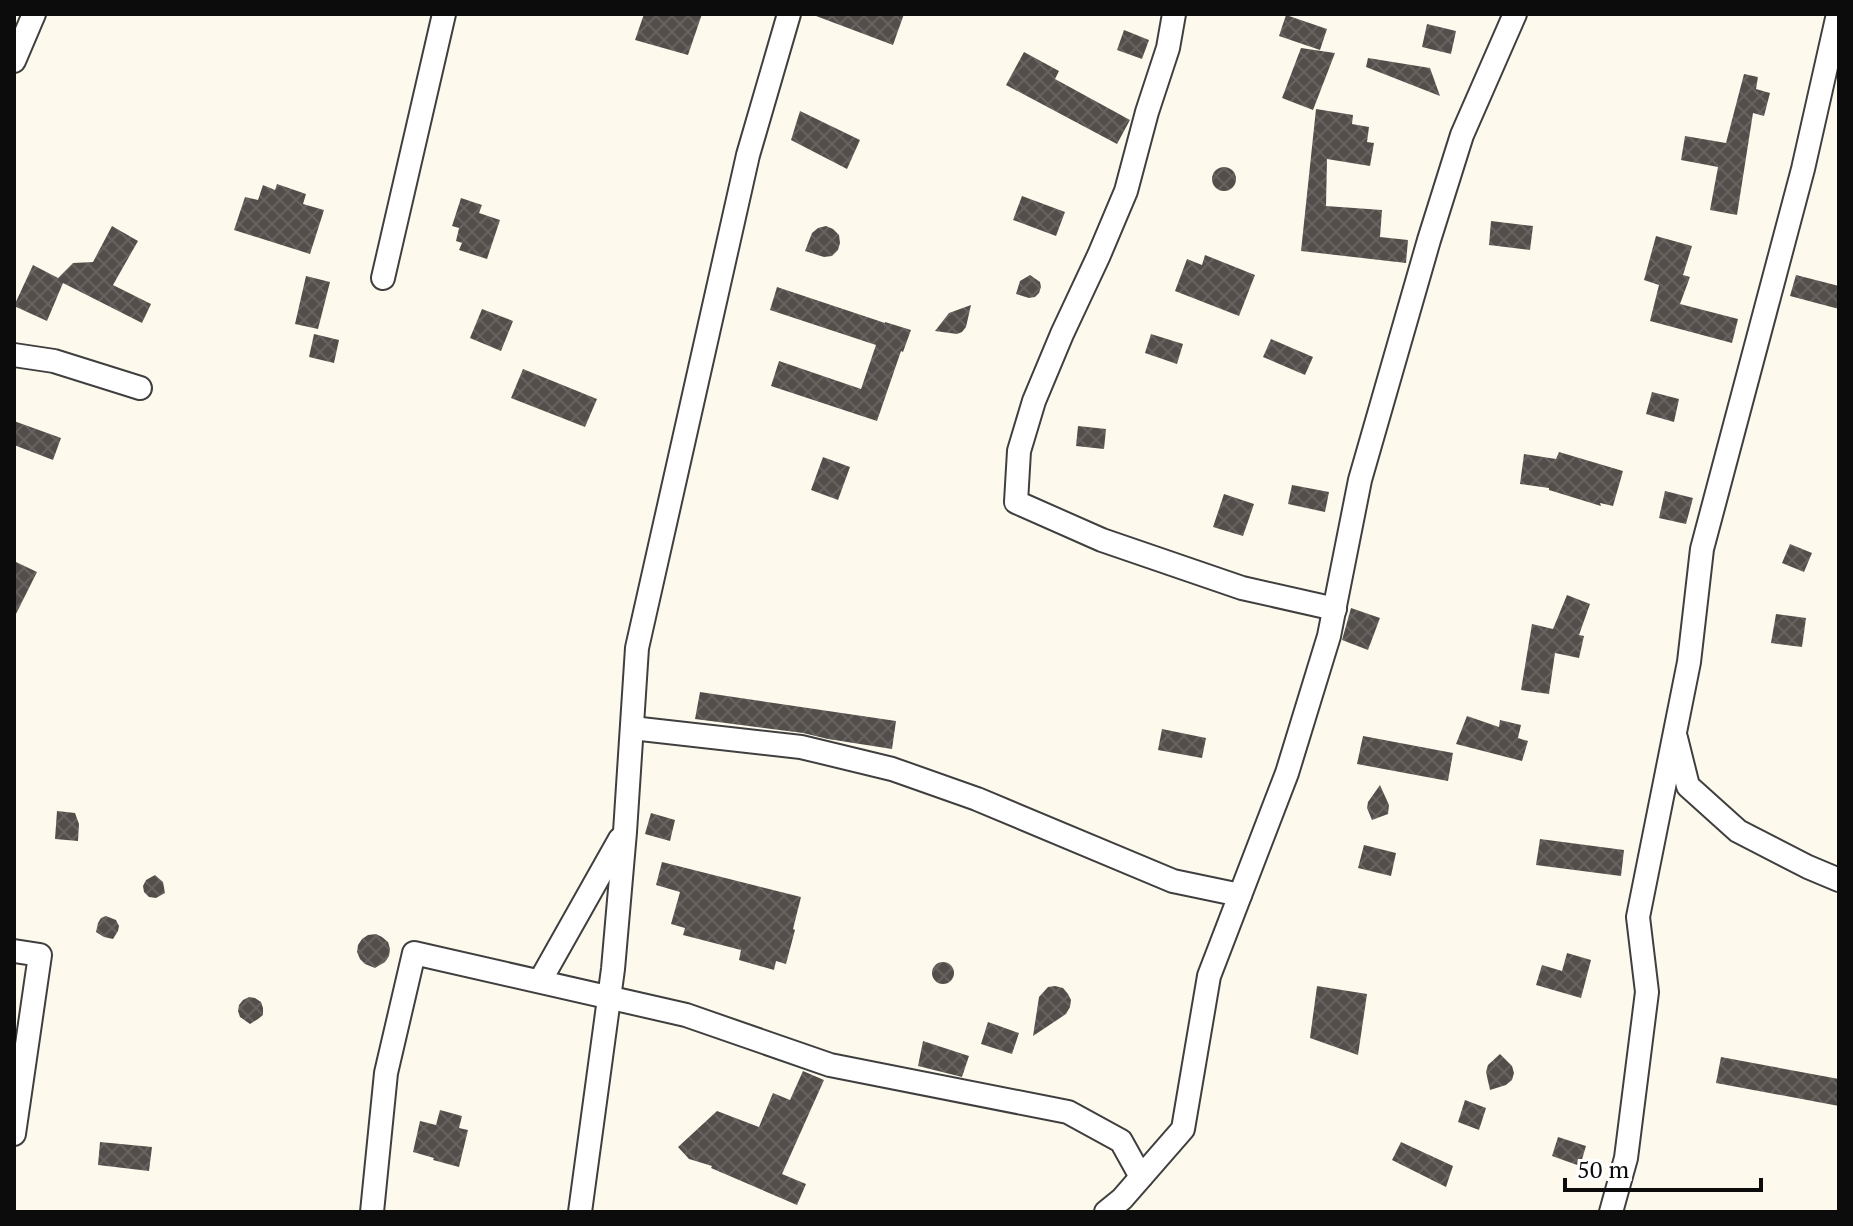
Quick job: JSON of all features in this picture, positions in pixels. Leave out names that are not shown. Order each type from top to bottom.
[{"type":"street","points":[[14,61],[34,14]]},
{"type":"street","points":[[383,278],[444,14]]},
{"type":"street","points":[[580,1212],[610,997],[637,648],[748,155],[789,14]]},
{"type":"street","points":[[1155,14],[1172,22],[1168,48],[1126,191],[1034,401],[1019,451],[1016,502],[1102,540],[1228,583],[1335,609]]},
{"type":"street","points":[[1106,1212],[1122,1199],[1183,1129],[1209,976],[1287,773],[1329,636],[1360,480],[1462,135],[1515,14]]},
{"type":"street","points":[[1611,1212],[1626,1158],[1647,992],[1638,917],[1689,662],[1702,549],[1803,169],[1838,14]]},
{"type":"street","points":[[14,355],[54,361],[140,388]]},
{"type":"street","points":[[632,728],[801,747],[892,769],[977,799],[1173,881],[1240,895]]},
{"type":"street","points":[[1675,733],[1688,786],[1738,831],[1839,880]]},
{"type":"street","points":[[540,981],[625,832]]},
{"type":"street","points":[[14,951],[40,955],[14,1134]]},
{"type":"street","points":[[372,1212],[386,1073],[414,953],[686,1015],[830,1065],[1068,1112],[1121,1141],[1141,1177]]},
{"type":"building","points":[[644,14],[702,14],[688,55],[635,40]]},
{"type":"building","points":[[817,14],[904,14],[893,45]]},
{"type":"building","points":[[1286,15],[1327,29],[1320,50],[1279,36]]},
{"type":"building","points":[[1427,24],[1456,31],[1451,54],[1422,47]]},
{"type":"building","points":[[1124,30],[1149,40],[1142,59],[1117,50]]},
{"type":"building","points":[[1301,48],[1335,53],[1313,110],[1282,98]]},
{"type":"building","points":[[1024,52],[1059,71],[1055,79],[1130,120],[1117,144],[1006,85]]},
{"type":"building","points":[[1368,58],[1430,68],[1440,96],[1366,67]]},
{"type":"building","points":[[1744,74],[1758,77],[1756,89],[1770,93],[1764,116],[1753,113],[1737,215],[1710,210],[1718,167],[1681,160],[1685,136],[1726,143]]},
{"type":"building","points":[[1316,109],[1353,115],[1352,124],[1369,127],[1367,142],[1374,143],[1370,166],[1327,159],[1326,206],[1382,210],[1380,237],[1408,240],[1406,263],[1301,251]]},
{"type":"building","points":[[800,111],[860,140],[847,169],[791,140]]},
{"type":"building","points":[[1224,167],[1232,171],[1236,179],[1232,187],[1224,191],[1216,187],[1212,179],[1216,171]]},
{"type":"building","points":[[277,184],[306,194],[303,204],[324,210],[310,254],[234,230],[245,197],[258,200],[263,185],[275,190]]},
{"type":"building","points":[[1022,196],[1065,212],[1056,236],[1013,220]]},
{"type":"building","points":[[461,198],[482,205],[479,213],[500,220],[487,259],[459,250],[462,243],[456,241],[459,228],[452,226]]},
{"type":"building","points":[[1491,221],[1533,226],[1530,250],[1489,245]]},
{"type":"building","points":[[112,226],[138,241],[113,285],[151,304],[142,323],[63,283],[47,321],[14,306],[33,265],[58,278],[73,263],[93,262]]},
{"type":"building","points":[[826,226],[839,235],[838,250],[832,256],[824,257],[805,251],[812,233]]},
{"type":"building","points":[[1656,236],[1692,246],[1683,275],[1690,277],[1680,304],[1738,319],[1732,343],[1650,321],[1659,285],[1644,280]]},
{"type":"building","points":[[1205,255],[1255,275],[1239,316],[1175,291],[1187,259],[1202,265]]},
{"type":"building","points":[[1030,275],[1040,282],[1039,293],[1029,298],[1016,294],[1020,281]]},
{"type":"building","points":[[1796,275],[1839,286],[1839,309],[1790,296]]},
{"type":"building","points":[[306,276],[330,282],[318,329],[295,324]]},
{"type":"building","points":[[777,287],[911,330],[877,421],[771,386],[779,361],[861,389],[876,345],[770,310]]},
{"type":"building","points":[[971,305],[962,332],[935,331],[949,313]]},
{"type":"building","points":[[482,309],[513,321],[501,351],[470,338]]},
{"type":"building","points":[[314,334],[339,340],[334,363],[309,357]]},
{"type":"building","points":[[1151,334],[1183,344],[1177,364],[1145,353]]},
{"type":"building","points":[[1271,339],[1313,357],[1305,375],[1263,357]]},
{"type":"building","points":[[523,369],[597,399],[585,427],[511,398]]},
{"type":"building","points":[[1652,392],[1679,399],[1674,422],[1646,414]]},
{"type":"building","points":[[14,421],[61,438],[53,460],[14,445]]},
{"type":"building","points":[[1078,426],[1106,429],[1104,449],[1076,446]]},
{"type":"building","points":[[1559,452],[1623,471],[1613,506],[1600,503],[1601,506],[1549,488],[1520,484],[1524,454],[1556,459]]},
{"type":"building","points":[[823,457],[850,467],[838,500],[811,490]]},
{"type":"building","points":[[1292,485],[1329,492],[1325,512],[1288,504]]},
{"type":"building","points":[[1665,491],[1693,498],[1686,524],[1659,518]]},
{"type":"building","points":[[1224,494],[1254,504],[1243,536],[1213,527]]},
{"type":"building","points":[[1790,544],[1812,553],[1804,572],[1782,563]]},
{"type":"building","points":[[14,561],[37,572],[14,618]]},
{"type":"building","points":[[1567,595],[1590,604],[1579,635],[1584,636],[1579,658],[1555,653],[1549,694],[1521,690],[1532,624],[1553,629]]},
{"type":"building","points":[[1351,608],[1380,618],[1368,650],[1342,640]]},
{"type":"building","points":[[1776,614],[1806,618],[1802,647],[1771,643]]},
{"type":"building","points":[[700,692],[896,721],[892,749],[803,733],[695,719]]},
{"type":"building","points":[[1467,716],[1499,727],[1500,720],[1521,725],[1518,738],[1528,741],[1522,761],[1456,744]]},
{"type":"building","points":[[1162,729],[1206,738],[1202,758],[1158,750]]},
{"type":"building","points":[[1363,736],[1453,753],[1448,781],[1357,764]]},
{"type":"building","points":[[1380,785],[1389,805],[1388,814],[1372,820],[1368,802]]},
{"type":"building","points":[[57,811],[75,813],[79,824],[78,841],[55,839]]},
{"type":"building","points":[[651,813],[675,820],[670,841],[645,834]]},
{"type":"building","points":[[1540,839],[1624,850],[1621,876],[1536,865]]},
{"type":"building","points":[[1364,845],[1396,853],[1391,876],[1358,868]]},
{"type":"building","points":[[662,862],[801,897],[786,964],[776,961],[774,970],[739,960],[741,950],[683,935],[685,928],[671,924],[680,892],[656,885]]},
{"type":"building","points":[[155,875],[163,882],[165,893],[156,898],[149,897],[143,886]]},
{"type":"building","points":[[106,916],[116,920],[119,926],[113,939],[96,932],[101,918]]},
{"type":"building","points":[[376,934],[388,942],[390,949],[385,962],[375,968],[365,964],[357,952],[362,939]]},
{"type":"building","points":[[1567,953],[1591,960],[1581,998],[1536,985],[1542,965],[1562,971]]},
{"type":"building","points":[[943,962],[951,965],[954,973],[951,981],[943,984],[935,981],[932,973],[935,965]]},
{"type":"building","points":[[1317,986],[1367,994],[1358,1055],[1310,1038]]},
{"type":"building","points":[[1048,987],[1063,988],[1068,994],[1070,1007],[1066,1014],[1033,1036],[1039,997]]},
{"type":"building","points":[[249,997],[261,1002],[263,1008],[263,1015],[250,1024],[240,1017],[238,1011],[239,1005]]},
{"type":"building","points":[[988,1022],[1019,1033],[1012,1054],[981,1044]]},
{"type":"building","points":[[923,1041],[969,1056],[962,1077],[918,1066]]},
{"type":"building","points":[[1500,1054],[1512,1066],[1514,1073],[1506,1085],[1490,1090],[1486,1072],[1488,1065]]},
{"type":"building","points":[[1721,1057],[1839,1079],[1839,1106],[1716,1083]]},
{"type":"building","points":[[803,1071],[824,1080],[782,1174],[806,1184],[797,1205],[712,1166],[689,1159],[678,1147],[717,1111],[759,1127],[773,1093],[790,1100]]},
{"type":"building","points":[[1465,1100],[1486,1108],[1479,1130],[1458,1122]]},
{"type":"building","points":[[440,1110],[462,1116],[459,1128],[468,1130],[459,1167],[413,1152],[420,1121],[436,1125]]},
{"type":"building","points":[[1558,1137],[1586,1146],[1580,1166],[1552,1156]]},
{"type":"building","points":[[100,1142],[152,1147],[149,1171],[98,1165]]},
{"type":"building","points":[[1401,1142],[1453,1166],[1446,1187],[1392,1160]]}]
